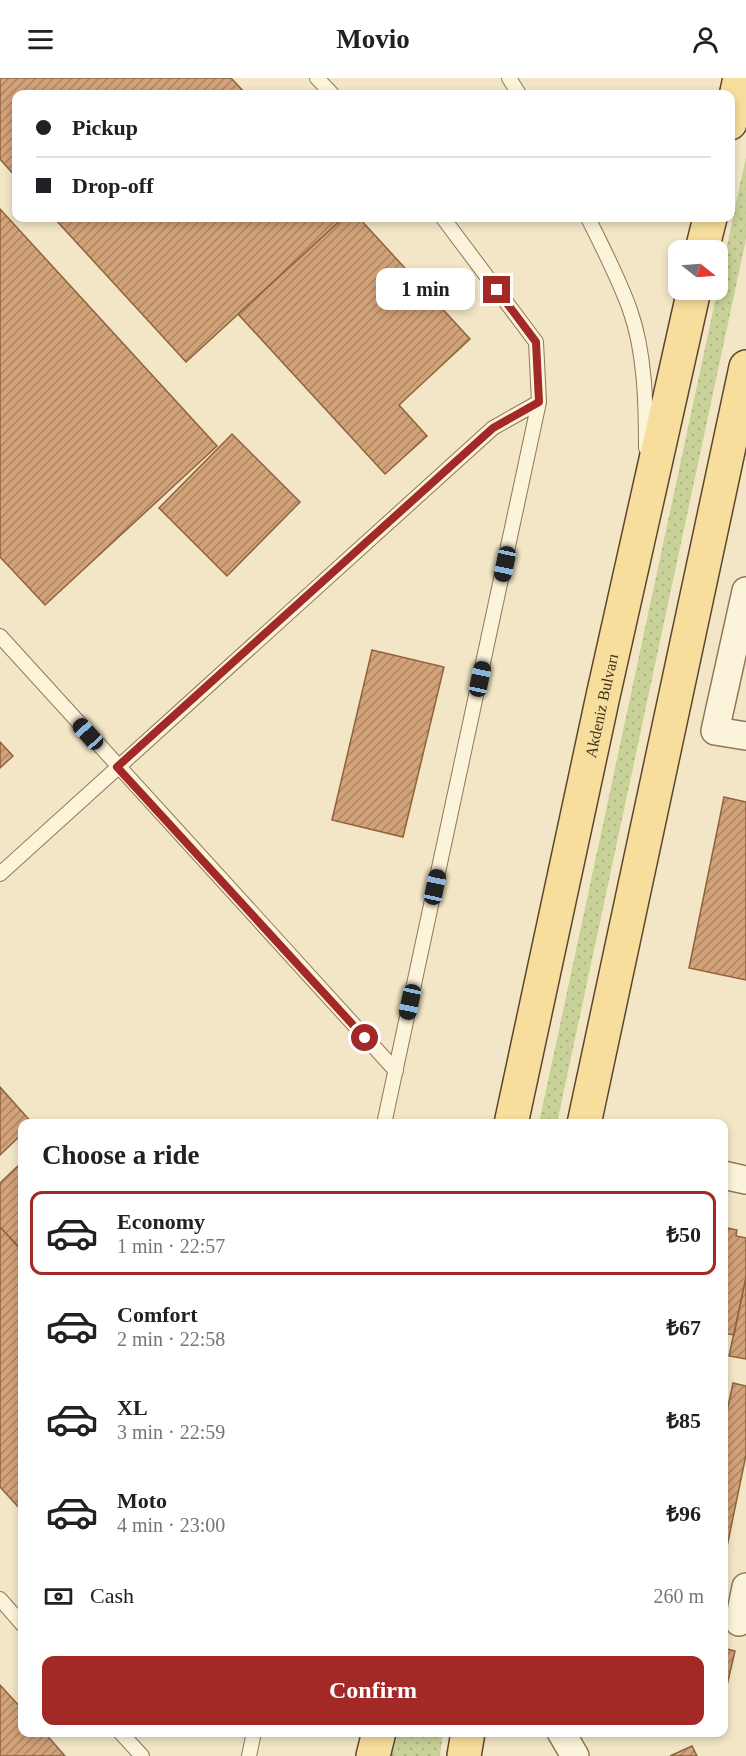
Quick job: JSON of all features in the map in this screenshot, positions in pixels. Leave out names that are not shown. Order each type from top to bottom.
[{"type":"main road","points":[[704,240],[709,222]]},
{"type":"main road","name":"Akdeniz Bulvarı","points":[[512,1119],[692,300]]},
{"type":"main road","points":[[585,1119],[746,367]]},
{"type":"main road","points":[[373,1756],[378,1737]]},
{"type":"main road","points":[[464,1756],[467,1737]]},
{"type":"street","points":[[746,591],[715,730],[746,736]]},
{"type":"street","points":[[728,1176],[746,1180]]},
{"type":"street","points":[[736,1622],[746,1587]]},
{"type":"street","points":[[564,1737],[575,1756]]},
{"type":"lane","points":[[317,78],[328,90]]},
{"type":"lane","points":[[385,1119],[539,402],[536,342],[446,222]]},
{"type":"lane","points":[[590,222],[631,312],[639,349],[645,390],[645,508]]},
{"type":"lane","points":[[0,874],[493,428],[539,402]]},
{"type":"lane","points":[[0,636],[396,1071]]},
{"type":"lane","points":[[0,1599],[18,1619]]},
{"type":"lane","points":[[125,1737],[142,1756]]},
{"type":"lane","points":[[249,1756],[253,1737]]},
{"type":"green space","points":[[746,157],[746,239],[558,1119],[540,1119],[715,300],[728,300],[728,241],[732,222],[735,222],[735,208]]},
{"type":"green space","points":[[395,1737],[442,1737],[440,1756],[391,1756]]},
{"type":"building","points":[[0,78],[231,78],[242,90],[12,90],[12,172],[0,159]]},
{"type":"building","points":[[0,209],[217,446],[45,605],[0,557]]},
{"type":"building","points":[[58,222],[339,222],[186,362]]},
{"type":"building","points":[[339,222],[363,222],[470,339],[399,405],[427,436],[385,474],[238,314]]},
{"type":"building","points":[[232,434],[300,502],[227,576],[159,508]]},
{"type":"building","points":[[372,650],[444,667],[403,837],[332,820]]},
{"type":"building","points":[[0,742],[13,756],[0,768]]},
{"type":"building","points":[[724,797],[746,802],[746,980],[689,968]]},
{"type":"building","points":[[0,1087],[29,1119],[18,1119],[18,1138],[0,1155]]},
{"type":"building","points":[[18,1166],[18,1246],[0,1227],[0,1183]]},
{"type":"building","points":[[0,1227],[18,1247],[18,1507],[0,1487]]},
{"type":"building","points":[[728,1228],[737,1230],[736,1236],[746,1238],[746,1277],[734,1335],[728,1334]]},
{"type":"building","points":[[746,1277],[746,1359],[729,1356]]},
{"type":"building","points":[[733,1383],[746,1386],[746,1455],[728,1542],[728,1406]]},
{"type":"building","points":[[728,1649],[735,1651],[728,1681]]},
{"type":"building","points":[[0,1685],[18,1705],[18,1737],[48,1737],[65,1756],[0,1756]]},
{"type":"building","points":[[692,1746],[697,1756],[670,1756]]},
{"type":"route","points":[[365,1038],[117,767],[493,428],[539,402],[536,342],[497,290]]}]
